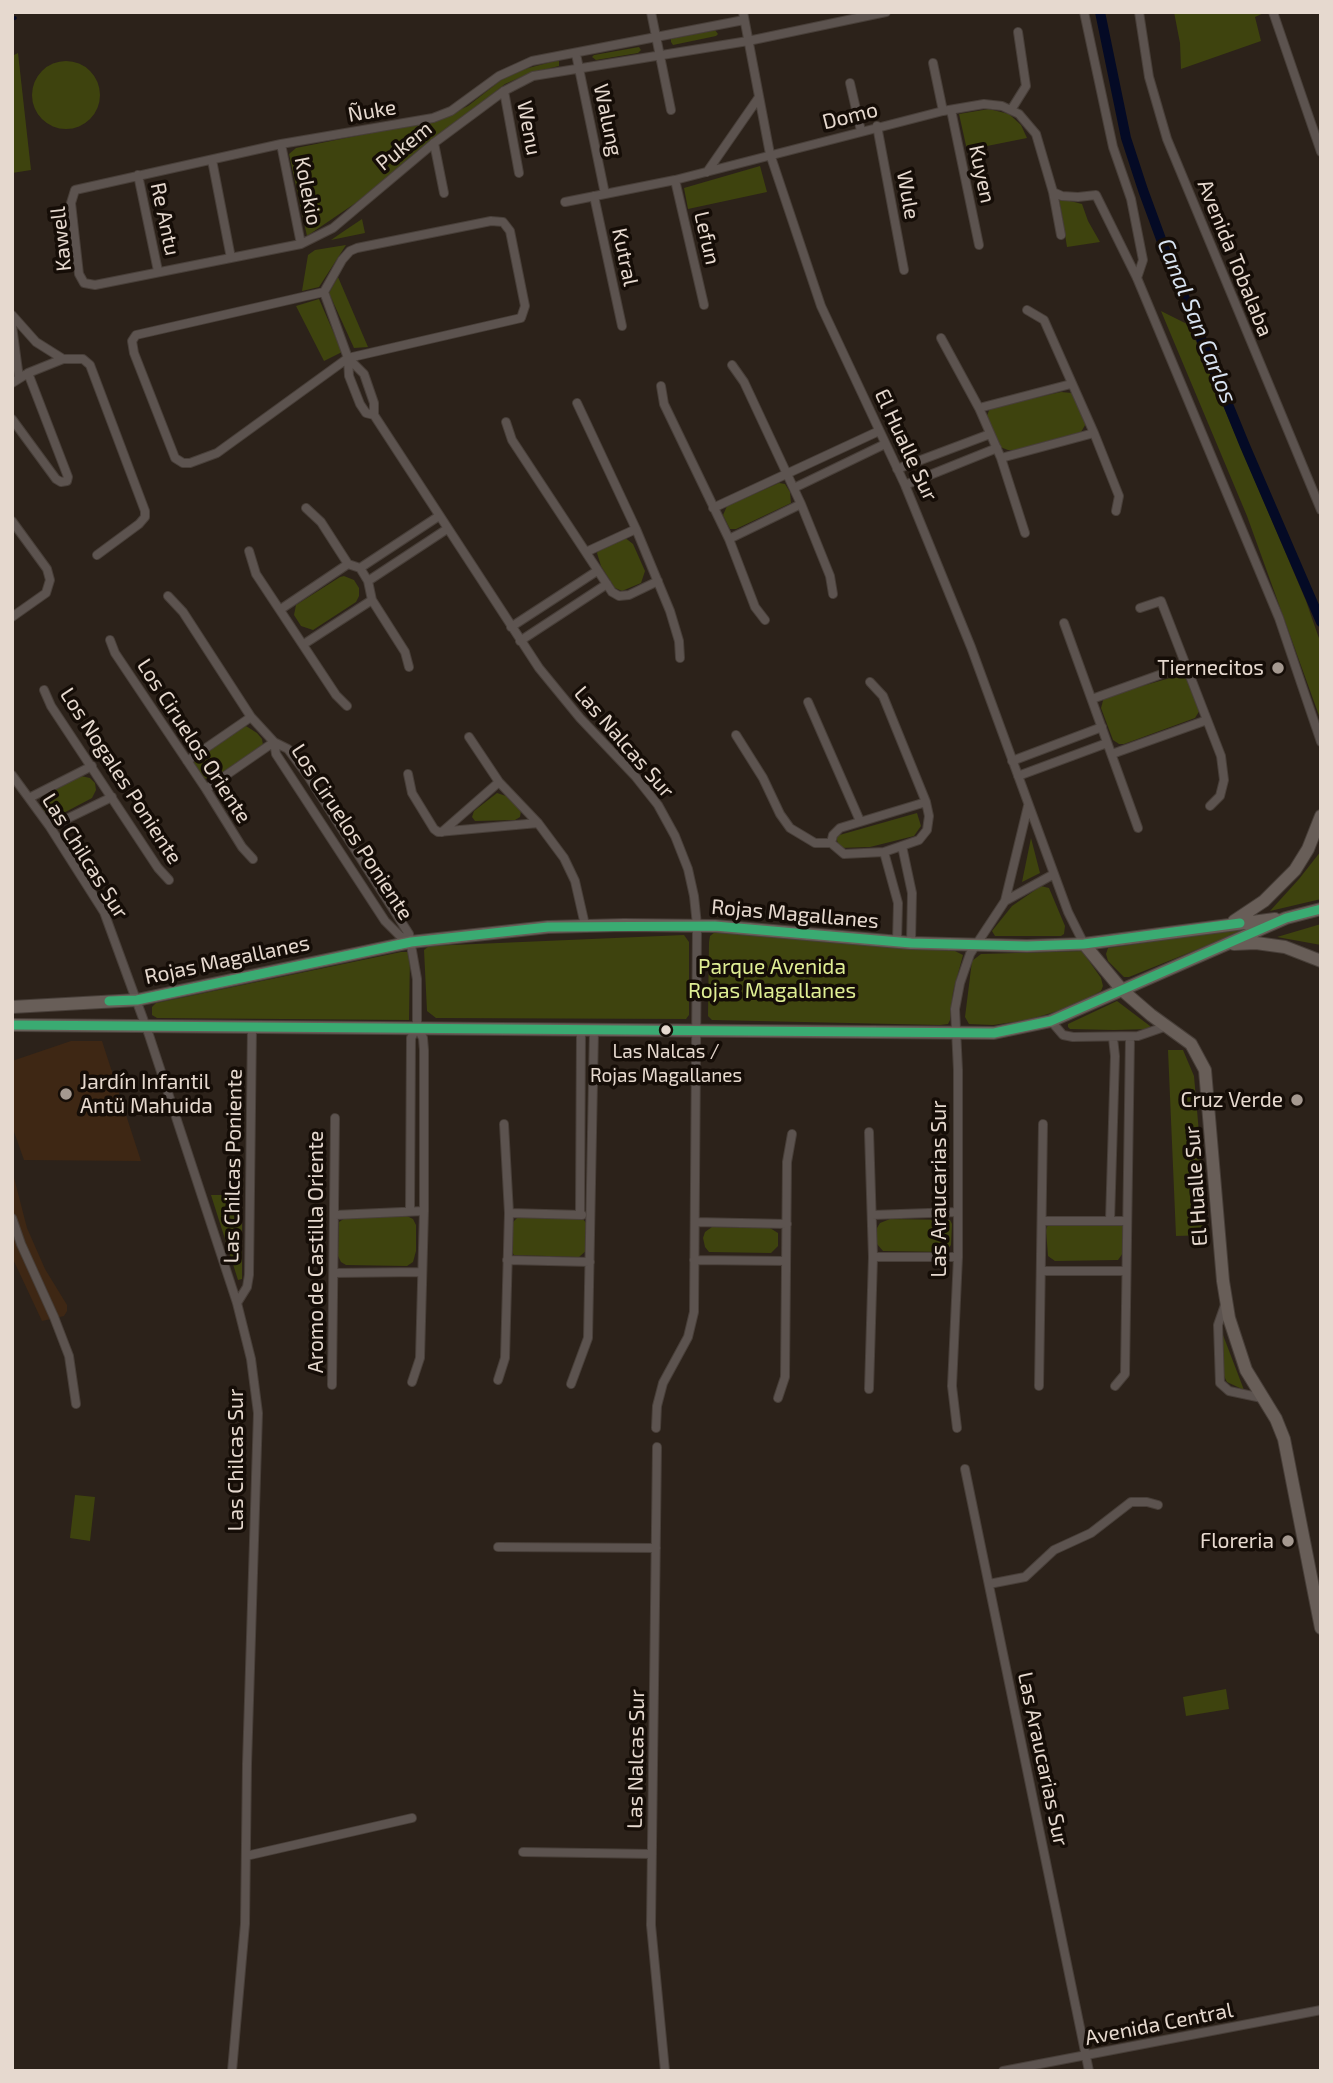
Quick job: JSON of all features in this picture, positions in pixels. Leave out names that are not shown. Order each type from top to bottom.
[{"type":"street","points":[[652,12],[671,110]]},
{"type":"street","name":"Pukem","points":[[85,284],[95,285],[301,244],[333,228],[434,144],[504,91],[533,76],[748,41],[840,17],[886,12]]},
{"type":"street","points":[[1084,12],[1113,147],[1134,211],[1143,260],[1137,278]]},
{"type":"street","name":"Avenida Tobalaba","points":[[1139,12],[1149,77],[1167,139],[1321,510]]},
{"type":"street","points":[[1273,12],[1321,152]]},
{"type":"street","name":"Ñuke","points":[[75,190],[138,174],[281,145],[433,118],[451,111],[517,66],[532,61],[576,54],[743,16]]},
{"type":"street","name":"El Hualle Sur","points":[[743,16],[770,154],[821,306],[905,485],[971,647],[1074,926],[1084,944],[1122,990],[1143,1009],[1184,1037],[1196,1051],[1208,1080],[1226,1302],[1239,1352],[1284,1439],[1321,1628]]},
{"type":"street","points":[[1018,32],[1026,86],[1011,110],[1025,120],[1036,134],[1053,192],[1061,235]]},
{"type":"street","name":"Walung","points":[[576,54],[605,194]]},
{"type":"street","name":"Kuyen","points":[[933,63],[979,245]]},
{"type":"street","points":[[850,83],[861,131]]},
{"type":"street","name":"Wenu","points":[[504,91],[519,173]]},
{"type":"street","points":[[707,172],[759,97]]},
{"type":"street","name":"Domo","points":[[565,202],[675,180],[947,110],[984,104],[1011,110]]},
{"type":"street","name":"Wule","points":[[877,127],[904,270]]},
{"type":"street","points":[[434,144],[444,193]]},
{"type":"street","name":"Kolekio","points":[[281,145],[301,244]]},
{"type":"street","points":[[212,160],[231,258]]},
{"type":"street","name":"Re Antu","points":[[138,174],[158,271]]},
{"type":"street","name":"Lefun","points":[[675,180],[704,305]]},
{"type":"street","name":"Kawell","points":[[75,190],[71,204],[79,274],[85,284]]},
{"type":"street","points":[[1053,192],[1062,196],[1096,195],[1137,278],[1279,618],[1321,742]]},
{"type":"street","name":"Kutral","points":[[594,196],[622,326]]},
{"type":"street","points":[[491,221],[503,222],[510,231],[525,306],[521,318],[348,358],[217,453],[196,462],[186,463],[173,455],[134,354],[132,341],[136,335],[324,292],[342,260],[357,248],[491,221]]},
{"type":"street","points":[[324,292],[348,358],[364,374],[374,403],[374,415]]},
{"type":"street","points":[[1027,310],[1044,320],[1119,496],[1116,511]]},
{"type":"street","points":[[12,315],[36,341],[63,359]]},
{"type":"street","points":[[12,326],[16,381],[28,373],[63,359],[83,359],[90,365],[145,511],[145,517],[139,524],[97,555]]},
{"type":"street","points":[[942,338],[979,408],[1001,458],[1025,533]]},
{"type":"street","name":"Las Nalcas Sur","points":[[348,358],[349,376],[360,404],[366,413],[374,415],[520,641],[559,694],[635,776],[658,805],[675,836],[688,869],[694,896],[696,925],[694,1312],[691,1329],[663,1383],[657,1406],[656,1428]]},
{"type":"street","points":[[732,365],[744,382],[794,488],[830,576],[833,594]]},
{"type":"street","points":[[12,419],[56,479],[67,481],[68,477],[28,373]]},
{"type":"street","points":[[979,408],[1071,384]]},
{"type":"street","points":[[661,386],[664,404],[729,539],[755,607],[765,620]]},
{"type":"street","points":[[577,403],[658,581],[679,642],[680,658]]},
{"type":"street","points":[[506,422],[512,440],[597,571],[616,595],[624,596],[658,581]]},
{"type":"street","points":[[713,508],[879,430]]},
{"type":"street","points":[[1001,458],[1094,433]]},
{"type":"street","points":[[897,469],[990,434]]},
{"type":"street","points":[[794,488],[885,444]]},
{"type":"street","points":[[905,485],[997,449]]},
{"type":"street","points":[[729,539],[801,504]]},
{"type":"street","points":[[306,508],[321,522],[348,565],[360,568],[368,581],[372,600],[405,652],[409,667]]},
{"type":"street","points":[[360,568],[439,516]]},
{"type":"street","points":[[12,520],[47,569],[50,580],[46,593],[12,617]]},
{"type":"street","points":[[368,581],[447,529]]},
{"type":"street","points":[[586,552],[636,529]]},
{"type":"street","points":[[249,551],[256,574],[336,695],[347,706]]},
{"type":"street","points":[[281,609],[348,565]]},
{"type":"street","points":[[511,627],[597,571]]},
{"type":"street","points":[[520,641],[607,584]]},
{"type":"street","name":"Los Ciruelos Poniente","points":[[168,596],[183,612],[251,717],[274,742],[288,749],[307,776],[400,917],[411,942]]},
{"type":"street","points":[[304,644],[372,600]]},
{"type":"street","points":[[1140,608],[1161,601],[1221,756],[1224,780],[1220,796],[1210,806]]},
{"type":"street","points":[[1064,623],[1138,828]]},
{"type":"street","name":"Los Ciruelos Oriente","points":[[110,640],[115,653],[242,847],[253,859]]},
{"type":"street","points":[[1092,699],[1187,665]]},
{"type":"street","points":[[736,735],[790,828],[815,843],[831,843],[844,853],[884,852],[919,840],[927,830],[929,816],[926,802],[883,696],[870,682]]},
{"type":"street","name":"Los Nogales Poniente","points":[[44,690],[51,706],[158,868],[169,880]]},
{"type":"street","points":[[808,702],[860,821]]},
{"type":"street","points":[[187,761],[251,717]]},
{"type":"street","points":[[1111,754],[1207,720]]},
{"type":"street","points":[[1013,761],[1101,727]]},
{"type":"street","points":[[470,737],[499,782],[538,823],[564,858],[575,881],[585,925]]},
{"type":"street","points":[[206,789],[274,742]]},
{"type":"street","name":"Los Ciruelos Poniente","points":[[274,742],[276,754],[385,921],[400,936],[411,942]]},
{"type":"street","points":[[1018,776],[1107,743]]},
{"type":"street","points":[[29,798],[92,766]]},
{"type":"street","points":[[408,774],[412,793],[434,829],[442,832],[538,823]]},
{"type":"street","name":"Las Chilcas Sur","points":[[12,775],[50,827],[104,912],[146,1024],[237,1303],[251,1359],[258,1413],[245,1939],[232,2071]]},
{"type":"street","points":[[442,832],[499,782]]},
{"type":"street","points":[[50,827],[111,797]]},
{"type":"street","points":[[831,843],[833,835],[840,828],[926,802]]},
{"type":"street","points":[[956,1035],[957,996],[964,970],[975,946],[1005,901],[1028,806]]},
{"type":"street","points":[[1230,924],[1253,910],[1287,880],[1308,849],[1321,816]]},
{"type":"street","points":[[902,846],[912,893],[911,943]]},
{"type":"street","points":[[884,852],[898,903],[897,942]]},
{"type":"street","points":[[1005,901],[1054,873]]},
{"type":"street","name":"Rojas Magallanes","points":[[12,1007],[137,1000],[411,942],[496,931],[585,925],[696,925],[794,931],[911,943],[975,946],[1084,944],[1286,918],[1321,909]]},
{"type":"street","name":"Rojas Magallanes","points":[[12,1025],[146,1024],[956,1035],[1012,1031],[1051,1021],[1286,918]]},
{"type":"street","points":[[411,942],[416,979],[417,1027],[423,1038],[424,1211],[420,1358],[412,1382]]},
{"type":"street","points":[[1227,944],[1270,945],[1321,961]]},
{"type":"street","points":[[1051,1021],[1066,1036],[1130,1037],[1167,1026]]},
{"type":"street","name":"Las Chilcas Poniente","points":[[237,1303],[247,1287],[249,1275],[252,1026]]},
{"type":"street","points":[[410,1211],[411,1038],[417,1027]]},
{"type":"street","points":[[580,1215],[588,1030]]},
{"type":"street","points":[[571,1384],[588,1338],[592,1215],[588,1030]]},
{"type":"street","name":"Las Araucarias Sur","points":[[956,1035],[957,1257],[952,1386],[957,1427]]},
{"type":"street","points":[[1115,1386],[1125,1374],[1130,1037]]},
{"type":"street","points":[[1110,1221],[1115,1056],[1113,1038]]},
{"type":"street","name":"Aromo de Castilla Oriente","points":[[332,1385],[335,1118]]},
{"type":"street","points":[[1039,1386],[1043,1124]]},
{"type":"street","points":[[498,1380],[505,1358],[509,1213],[504,1125]]},
{"type":"street","points":[[869,1132],[873,1257],[869,1389]]},
{"type":"street","points":[[778,1398],[785,1377],[787,1162],[792,1134]]},
{"type":"street","points":[[335,1215],[424,1211]]},
{"type":"street","points":[[872,1215],[957,1212]]},
{"type":"street","points":[[509,1213],[592,1215]]},
{"type":"street","points":[[12,1217],[69,1356],[76,1404]]},
{"type":"street","points":[[1042,1221],[1126,1221]]},
{"type":"street","points":[[695,1222],[787,1224]]},
{"type":"street","points":[[873,1257],[957,1257]]},
{"type":"street","points":[[507,1260],[590,1262]]},
{"type":"street","points":[[694,1260],[786,1261]]},
{"type":"street","points":[[1041,1271],[1125,1271]]},
{"type":"street","points":[[334,1273],[422,1272]]},
{"type":"street","name":"El Hualle Sur","points":[[1226,1302],[1218,1325],[1220,1383],[1229,1391],[1262,1398]]},
{"type":"street","name":"Las Nalcas Sur","points":[[657,1447],[651,1925],[665,2071]]},
{"type":"street","name":"Las Araucarias Sur","points":[[965,1469],[1088,2071]]},
{"type":"street","points":[[989,1584],[1025,1577],[1054,1550],[1091,1533],[1131,1502],[1158,1505]]},
{"type":"street","points":[[498,1547],[656,1548]]},
{"type":"street","points":[[246,1856],[412,1818]]},
{"type":"street","points":[[523,1852],[652,1854]]},
{"type":"street","name":"Avenida Central","points":[[1003,2071],[1321,2010]]},
{"type":"shaded area","name":"Jardín Infantil Antü Mahuida","points":[[71,1041],[102,1041],[141,1161],[24,1160],[12,1126],[12,1061]]},
{"type":"shaded area","points":[[12,1170],[27,1228],[45,1269],[67,1305],[64,1316],[42,1321],[12,1257]]},
{"type":"green space","points":[[1174,12],[1266,12],[1255,17],[1261,41],[1181,69],[1180,43]]},
{"type":"green space","points":[[715,30],[718,34],[716,36],[673,45],[671,42],[671,39]]},
{"type":"green space","points":[[639,47],[641,50],[638,53],[596,60],[592,57],[594,55]]},
{"type":"green space","points":[[18,53],[31,170],[12,173],[12,56]]},
{"type":"green space","points":[[559,60],[559,66],[530,73],[505,84],[357,202],[307,236],[289,154],[296,148],[441,119],[468,106],[517,71]]},
{"type":"green space","points":[[66,61],[79,64],[90,71],[97,82],[100,95],[97,108],[90,119],[79,126],[66,129],[53,126],[42,119],[35,108],[32,95],[35,82],[42,71],[53,64]]},
{"type":"green space","points":[[989,109],[1009,114],[1021,125],[1027,138],[967,150],[959,114]]},
{"type":"green space","points":[[760,166],[767,192],[688,209],[684,188]]},
{"type":"green space","points":[[1059,198],[1082,204],[1100,242],[1067,247]]},
{"type":"green space","points":[[362,219],[365,233],[331,240],[347,229]]},
{"type":"green space","points":[[346,245],[319,287],[302,291],[308,255],[315,250]]},
{"type":"green space","points":[[338,277],[368,347],[354,348],[329,293]]},
{"type":"green space","points":[[319,299],[342,352],[324,361],[296,306]]},
{"type":"green space","points":[[1161,311],[1189,325],[1306,601],[1321,644],[1321,721],[1247,516]]},
{"type":"green space","points":[[1061,392],[1072,393],[1076,398],[1087,422],[1081,432],[1015,450],[1000,447],[986,418],[990,408]]},
{"type":"green space","points":[[779,483],[785,484],[790,492],[791,503],[736,529],[730,529],[723,515],[727,506]]},
{"type":"green space","points":[[624,537],[633,544],[645,571],[641,583],[622,591],[615,588],[601,566],[597,553],[599,548]]},
{"type":"green space","points":[[344,576],[354,580],[359,588],[356,602],[313,630],[301,626],[294,615],[296,605]]},
{"type":"green space","points":[[1181,677],[1188,680],[1200,710],[1195,718],[1124,744],[1113,740],[1101,708],[1104,697]]},
{"type":"green space","points":[[246,726],[257,733],[263,745],[214,778],[202,779],[193,763],[194,759]]},
{"type":"green space","points":[[81,776],[90,778],[95,783],[96,790],[92,798],[56,817],[46,814],[42,808],[42,797]]},
{"type":"green space","points":[[497,793],[506,796],[521,811],[520,817],[515,820],[475,821],[472,817],[474,811]]},
{"type":"green space","points":[[917,813],[921,826],[914,836],[870,847],[839,848],[836,836]]},
{"type":"green space","points":[[1031,838],[1040,873],[1022,882]]},
{"type":"green space","points":[[1321,851],[1321,899],[1270,911],[1299,879]]},
{"type":"green space","points":[[1041,886],[1049,888],[1065,926],[1064,934],[995,936],[992,931],[1012,906]]},
{"type":"green space","points":[[1321,924],[1321,945],[1277,937]]},
{"type":"green space","points":[[1253,927],[1129,977],[1124,977],[1108,961],[1106,954],[1108,948]]},
{"type":"green space","name":"Parque Avenida Rojas Magallanes","points":[[715,932],[955,951],[963,955],[953,992],[950,1020],[948,1024],[940,1025],[712,1020],[708,1016],[709,942],[710,936]]},
{"type":"green space","name":"Parque Avenida Rojas Magallanes","points":[[684,935],[689,942],[689,1015],[686,1019],[436,1018],[427,1011],[424,950],[429,946]]},
{"type":"green space","points":[[1082,951],[1101,978],[1101,991],[1074,1006],[1028,1020],[993,1025],[969,1024],[965,1017],[972,961],[981,954]]},
{"type":"green space","points":[[409,952],[410,955],[409,1020],[157,1018],[152,1015],[152,1007],[156,1003]]},
{"type":"green space","points":[[1117,1001],[1150,1026],[1150,1029],[1068,1027],[1068,1024]]},
{"type":"green space","points":[[1168,1050],[1183,1050],[1194,1076],[1208,1235],[1176,1236]]},
{"type":"green space","points":[[211,1195],[242,1195],[242,1279],[238,1280]]},
{"type":"green space","points":[[348,1216],[407,1216],[413,1219],[416,1225],[416,1251],[413,1262],[407,1266],[346,1265],[341,1262],[338,1256],[339,1222]]},
{"type":"green space","points":[[518,1217],[583,1219],[587,1224],[587,1250],[579,1257],[514,1255],[509,1248],[511,1224]]},
{"type":"green space","points":[[890,1219],[950,1220],[951,1245],[945,1252],[883,1251],[877,1244],[877,1228],[880,1223]]},
{"type":"green space","points":[[1121,1221],[1124,1226],[1124,1246],[1118,1260],[1055,1261],[1048,1256],[1048,1224]]},
{"type":"green space","points":[[712,1227],[770,1228],[778,1233],[778,1246],[771,1253],[709,1252],[703,1238],[705,1232]]},
{"type":"green space","points":[[1223,1335],[1244,1390],[1227,1382],[1222,1372]]},
{"type":"green space","points":[[75,1495],[95,1497],[90,1541],[70,1538]]},
{"type":"green space","points":[[1226,1689],[1229,1709],[1186,1716],[1183,1697]]},
{"type":"waterway","name":"Canal San Carlos","points":[[1100,12],[1126,138],[1143,190],[1245,446],[1321,622]]},
{"type":"transit line","points":[[12,1025],[994,1033],[1051,1021],[1286,918],[1321,909]]},
{"type":"transit line","points":[[109,1001],[137,1000],[411,942],[548,927],[715,926],[911,943],[1027,946],[1084,944],[1240,923]]},
{"type":"place","name":"Tiernecitos","points":[[1278,668]]},
{"type":"place","name":"Las Nalcas / Rojas Magallanes","points":[[666,1030]]},
{"type":"place","name":"Jardín Infantil Antü Mahuida","points":[[66,1094]]},
{"type":"place","name":"Cruz Verde","points":[[1297,1100]]},
{"type":"place","name":"Floreria","points":[[1288,1541]]}]
